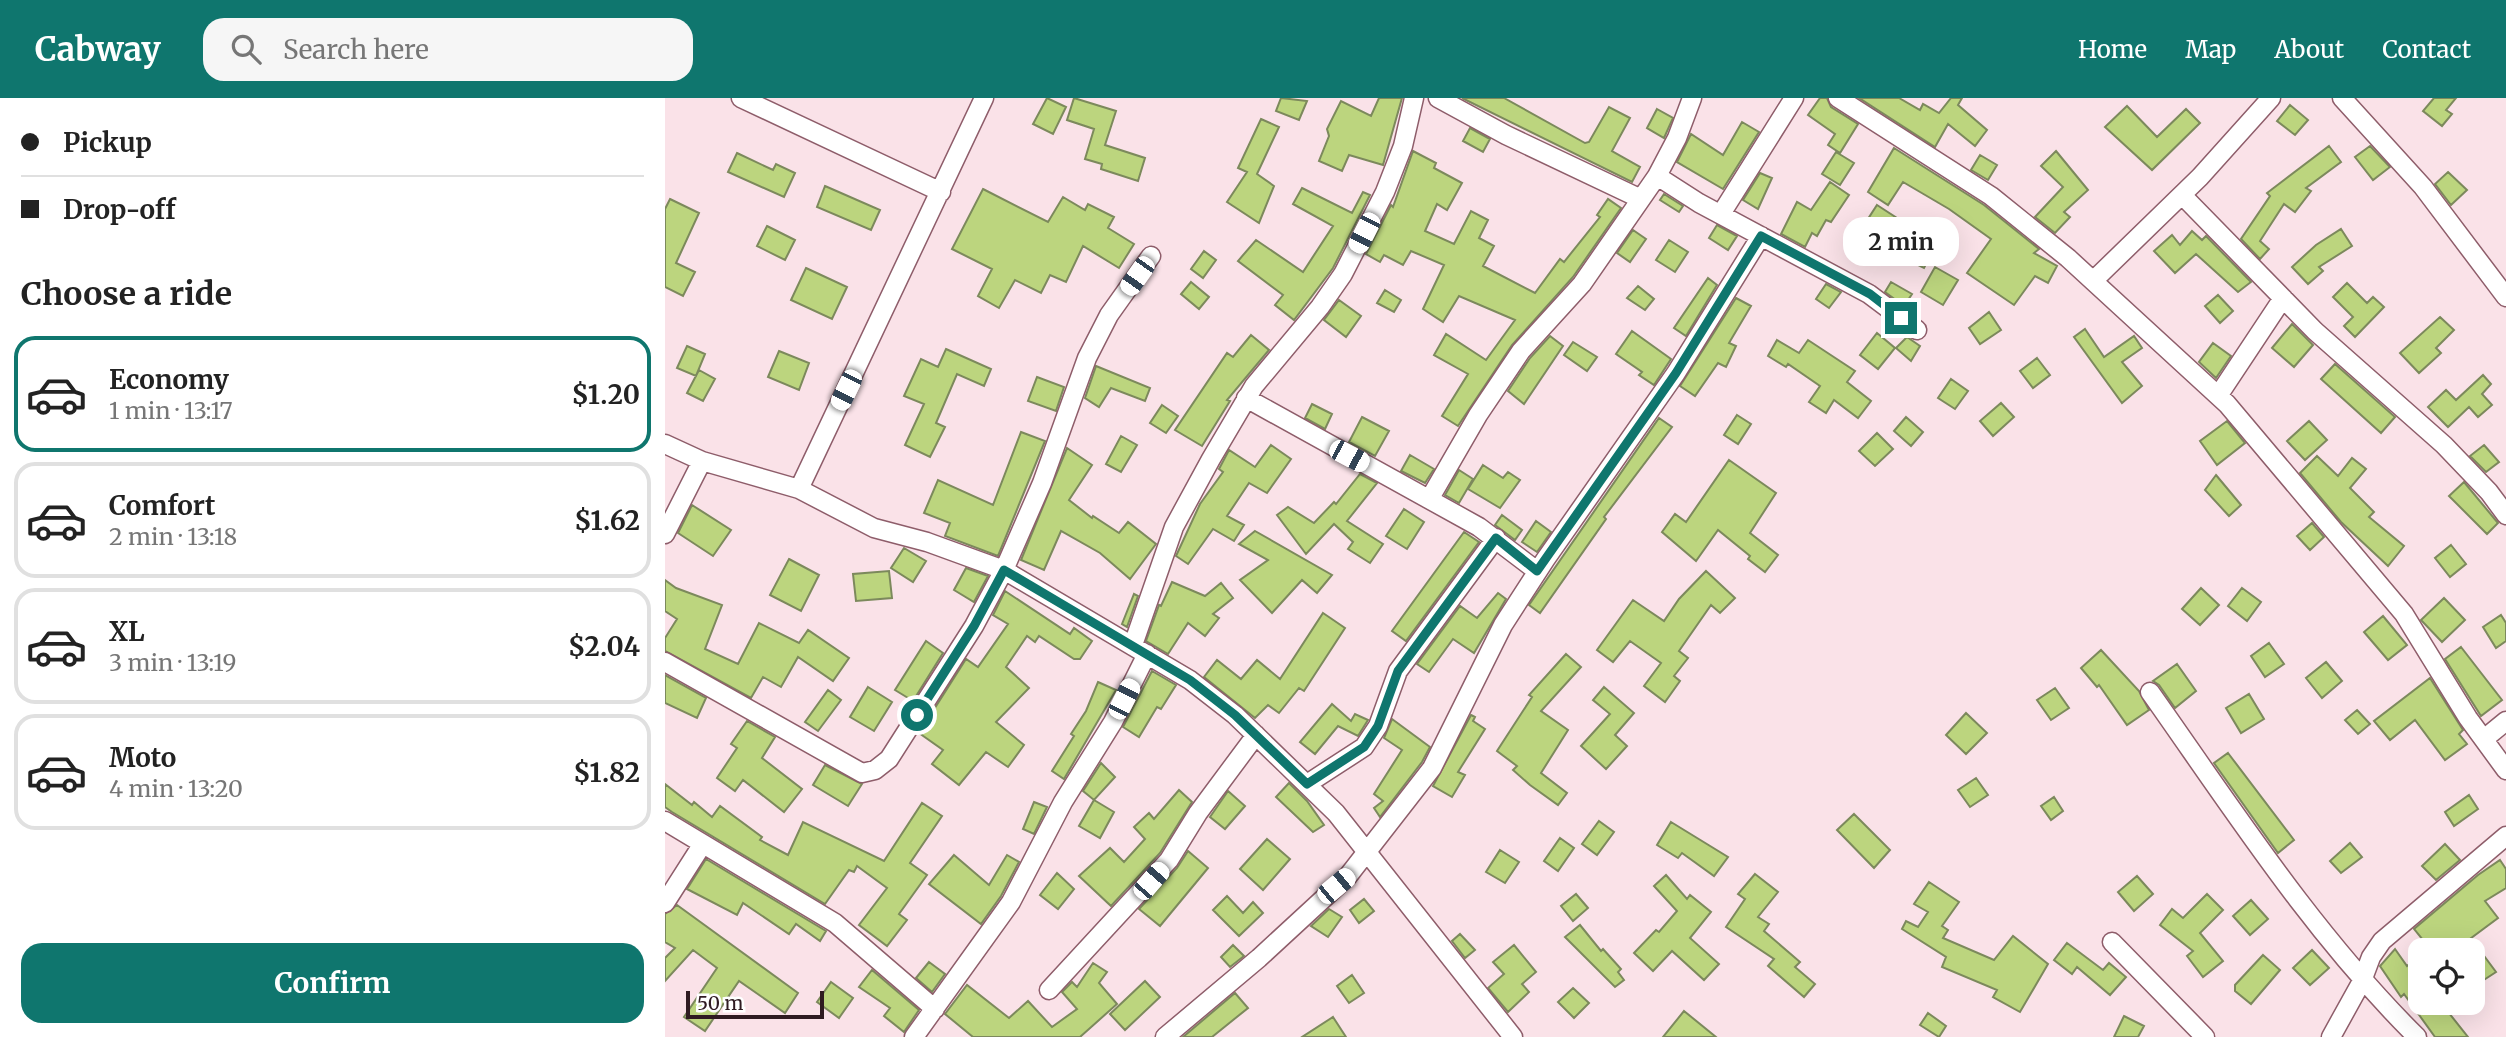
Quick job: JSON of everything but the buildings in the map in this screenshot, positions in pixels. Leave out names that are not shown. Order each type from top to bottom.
[{"type":"street","points":[[741,98],[941,192]]},
{"type":"street","points":[[799,489],[984,98]]},
{"type":"street","points":[[915,1037],[1011,902],[1063,802],[1113,722],[1140,649],[1174,527],[1246,398],[1286,345],[1320,307],[1343,274],[1385,192],[1403,146],[1414,98]]},
{"type":"street","points":[[1438,98],[1506,135],[1641,199]]},
{"type":"street","points":[[1430,498],[1478,415],[1521,351],[1582,284],[1657,176],[1677,138],[1692,98]]},
{"type":"street","points":[[1721,214],[1794,98]]},
{"type":"street","points":[[1838,98],[1991,196],[2093,281],[2218,396],[2396,604],[2506,770]]},
{"type":"street","points":[[2093,281],[2182,195],[2271,98]]},
{"type":"street","points":[[2342,98],[2423,187],[2506,297]]},
{"type":"street","points":[[1657,176],[1721,214],[1870,294],[1917,330]]},
{"type":"street","points":[[2182,195],[2315,331],[2444,445],[2489,492],[2506,515]]},
{"type":"street","points":[[1165,1037],[1259,958],[1348,876],[1432,768],[1503,625],[1537,571],[1676,373],[1761,236]]},
{"type":"street","points":[[665,662],[862,773],[875,770],[889,759],[974,626],[1004,570],[1042,483],[1087,358],[1109,315],[1151,256]]},
{"type":"street","points":[[2218,396],[2283,298]]},
{"type":"street","points":[[1246,398],[1430,498],[1496,538],[1537,571]]},
{"type":"street","points":[[665,444],[702,461],[799,489],[874,528],[926,542],[1004,570],[1190,680],[1257,735],[1307,784],[1369,852],[1513,1037]]},
{"type":"street","points":[[665,534],[702,461]]},
{"type":"street","points":[[1307,784],[1364,747],[1378,726],[1398,671],[1496,538]]},
{"type":"street","points":[[2150,692],[2314,924],[2362,981],[2417,1037]]},
{"type":"street","points":[[2484,739],[2506,720]]},
{"type":"street","points":[[1049,989],[1169,860],[1198,813],[1257,735]]},
{"type":"street","points":[[665,821],[835,923],[935,1009]]},
{"type":"street","points":[[2331,1037],[2362,981],[2371,957],[2382,941],[2506,836]]},
{"type":"street","points":[[665,903],[702,845]]},
{"type":"street","points":[[2112,942],[2205,1037]]},
{"type":"route","points":[[917,715],[974,626],[1004,570],[1190,680],[1235,715],[1307,784],[1346,762],[1364,747],[1378,726],[1398,671],[1496,538],[1537,571],[1676,373],[1761,236],[1870,294],[1901,318]]}]
